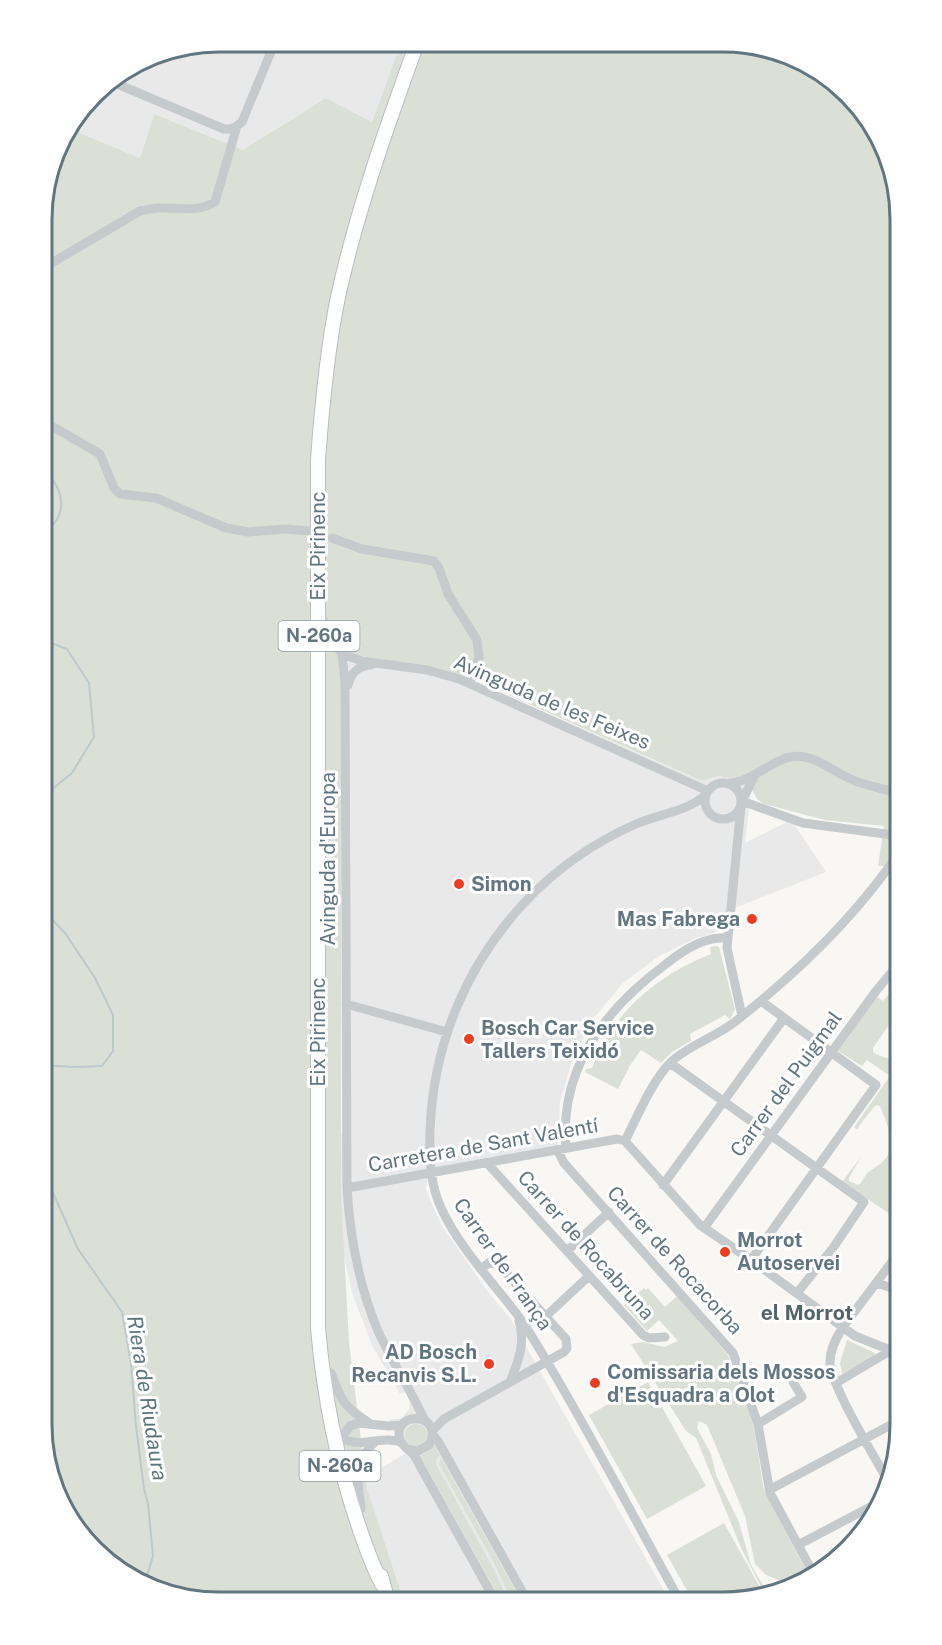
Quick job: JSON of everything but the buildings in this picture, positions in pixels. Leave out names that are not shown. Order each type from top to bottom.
[{"type":"main road","name":"Eix Pirinenc","points":[[382,1584],[375,1572],[360,1531],[334,1444],[319,1342],[316,1285],[318,1242],[318,460],[324,386],[332,330],[348,255],[362,201],[414,52]]},
{"type":"main road","name":"Eix Pirinenc","points":[[318,1242],[331,1373],[341,1438],[385,1592]]},
{"type":"street","points":[[120,85],[224,129],[231,129],[242,122],[271,52]]},
{"type":"street","points":[[53,262],[140,211],[156,207],[196,209],[215,202],[237,126]]},
{"type":"street","points":[[53,427],[100,454],[114,488],[120,494],[156,498],[225,528],[248,532],[285,529],[309,531]]},
{"type":"street","points":[[332,538],[362,549],[434,561],[439,568],[448,594],[477,640],[479,658],[469,683]]},
{"type":"street","name":"Avinguda d'Europa","points":[[319,599],[324,627],[342,654],[346,704],[347,1188],[352,1237],[363,1290],[379,1334],[522,1592]]},
{"type":"street","name":"Avinguda de les Feixes","points":[[342,654],[362,661],[428,670],[469,683],[706,793]]},
{"type":"street","name":"Avinguda d'Europa","points":[[346,704],[352,674],[361,666],[383,664]]},
{"type":"street","points":[[737,843],[733,826],[709,812],[705,804],[706,793],[715,784],[738,782],[784,759],[801,757],[822,763],[855,781],[890,791]]},
{"type":"street","points":[[722,819],[731,817],[755,775]]},
{"type":"street","points":[[730,783],[738,790],[741,803],[728,938],[729,959],[742,1016]]},
{"type":"street","name":"Carrer de França","points":[[675,1592],[547,1361],[517,1314],[455,1234],[442,1210],[434,1190],[430,1150],[431,1112],[437,1071],[447,1032],[465,987],[479,961],[512,917],[557,872],[608,838],[638,823],[696,803],[706,793]]},
{"type":"street","points":[[741,803],[803,823],[889,835]]},
{"type":"street","name":"Carrer de França","points":[[680,808],[709,812]]},
{"type":"street","points":[[889,867],[819,949],[761,1001],[731,1025],[670,1063],[625,1141],[704,1228],[861,1340],[889,1351]]},
{"type":"street","points":[[562,1150],[565,1120],[578,1067],[594,1038],[616,1007],[638,985],[677,956],[704,942],[719,937],[728,938]]},
{"type":"street","name":"Carrer del Puigmal","points":[[704,1228],[889,976]]},
{"type":"street","points":[[751,1260],[876,1085],[761,1001]]},
{"type":"street","points":[[346,1004],[447,1032]]},
{"type":"street","points":[[663,1185],[784,1018]]},
{"type":"street","points":[[670,1063],[864,1202],[797,1293]]},
{"type":"street","name":"Carretera de Sant Valentí","points":[[347,1188],[617,1139],[625,1141]]},
{"type":"street","name":"Carrer de Rocacorba","points":[[562,1150],[564,1163],[730,1348],[736,1359],[758,1424],[769,1490],[810,1567]]},
{"type":"street","name":"Carrer de Rocabruna","points":[[487,1163],[646,1337],[665,1337]]},
{"type":"street","points":[[567,1251],[609,1212]]},
{"type":"street","points":[[429,1427],[564,1352],[568,1343],[496,1264],[490,1262],[481,1269]]},
{"type":"street","points":[[883,1472],[836,1383],[830,1356],[843,1327],[889,1266]]},
{"type":"street","points":[[545,1317],[589,1276]]},
{"type":"street","points":[[877,1283],[889,1288]]},
{"type":"street","points":[[510,1382],[520,1358],[522,1346],[522,1332],[517,1314]]},
{"type":"street","points":[[319,1342],[323,1347],[337,1431],[341,1438],[352,1443],[394,1439],[412,1451],[424,1449],[429,1445],[429,1427]]},
{"type":"street","points":[[836,1383],[889,1356]]},
{"type":"street","points":[[331,1373],[342,1401],[350,1410],[373,1425]]},
{"type":"street","points":[[758,1424],[802,1397],[793,1382]]},
{"type":"street","points":[[414,1396],[411,1411],[399,1431],[404,1445],[414,1455],[490,1592]]},
{"type":"street","points":[[360,1531],[360,1520],[339,1444],[341,1438],[350,1426],[358,1423],[373,1425],[404,1423],[415,1418],[429,1427]]},
{"type":"street","points":[[769,1490],[889,1426]]},
{"type":"street","points":[[361,1509],[357,1466],[366,1450],[376,1440]]},
{"type":"street","points":[[798,1545],[866,1509]]},
{"type":"shaded area","points":[[220,52],[398,52],[372,122],[326,98],[243,150],[154,114],[140,158],[78,132],[87,118],[118,87],[136,75],[166,61]]},
{"type":"shaded area","points":[[398,52],[722,52],[776,61],[796,70],[832,94],[861,127],[881,166],[890,220],[889,869],[878,866],[884,826],[825,820],[764,804],[757,799],[749,784],[737,779],[718,776],[702,781],[475,680],[386,660],[341,653],[341,1197],[349,1342],[367,1489],[401,1592],[198,1591],[156,1580],[136,1570],[110,1551],[94,1535],[70,1499],[61,1479],[54,1447],[54,198],[61,166],[78,132],[140,158],[154,114],[243,150],[326,98],[372,122]]},
{"type":"shaded area","points":[[342,655],[467,678],[702,781],[718,776],[741,778],[751,790],[745,843],[791,820],[826,872],[727,911],[723,930],[696,938],[659,956],[623,983],[595,1017],[573,1057],[560,1102],[558,1151],[429,1176],[427,1182],[426,1189],[442,1226],[488,1292],[510,1318],[665,1592],[401,1592],[370,1502],[365,1477],[405,1454],[389,1420],[402,1418],[409,1409],[410,1402],[406,1392],[400,1394],[372,1345],[353,1296],[344,1256],[335,1135],[342,1134]]},
{"type":"shaded area","points":[[710,947],[719,947],[735,1009],[730,1019],[725,1015],[690,1034],[691,1041],[672,1052],[661,1063],[641,1050],[618,1089],[585,1072],[586,1069],[592,1068],[612,1030],[639,998],[672,973],[711,954]]},
{"type":"shaded area","points":[[889,993],[889,1024],[873,1048],[873,1052],[889,1058],[889,1076],[867,1060],[862,1066],[838,1051],[877,997],[883,1001]]},
{"type":"shaded area","points":[[889,1077],[889,1132],[880,1106],[877,1105],[858,1130],[854,1127]]},
{"type":"shaded area","points":[[889,1151],[889,1213],[842,1182],[861,1157],[849,1178],[849,1181],[858,1185],[888,1155]]},
{"type":"shaded area","points":[[644,1288],[646,1290],[648,1288],[665,1307],[677,1296],[728,1355],[753,1422],[764,1491],[806,1569],[782,1581],[766,1575],[755,1564],[745,1516],[707,1425],[699,1421],[697,1428],[711,1454],[716,1475],[739,1522],[751,1565],[764,1587],[762,1587],[742,1550],[696,1438],[686,1431],[631,1344],[643,1342],[664,1347],[678,1341],[659,1320],[647,1331],[624,1305]]},
{"type":"shaded area","points":[[847,1340],[875,1353],[875,1356],[842,1374],[840,1363]]},
{"type":"shaded area","points":[[648,1382],[706,1486],[647,1519],[589,1415]]},
{"type":"shaded area","points":[[412,1424],[420,1424],[427,1431],[427,1439],[420,1446],[412,1446],[405,1439],[405,1431]]},
{"type":"shaded area","points":[[434,1444],[440,1455],[436,1460],[437,1466],[504,1592],[496,1592],[420,1456],[429,1451]]},
{"type":"shaded area","points":[[441,1458],[516,1592],[507,1592],[494,1563],[439,1464]]},
{"type":"shaded area","points":[[724,1523],[760,1588],[744,1591],[688,1592],[667,1555]]},
{"type":"waterway","name":"Riera de Riudaura","points":[[53,481],[59,492],[61,510],[53,524]]},
{"type":"waterway","name":"Riera de Riudaura","points":[[53,644],[67,649],[89,683],[94,737],[72,773],[53,788]]},
{"type":"waterway","name":"Riera de Riudaura","points":[[53,920],[65,933],[95,978],[113,1015],[113,1051],[102,1066],[53,1066]]},
{"type":"waterway","name":"Riera de Riudaura","points":[[53,1193],[78,1249],[122,1312],[131,1363],[136,1426],[153,1556],[147,1576]]},
{"type":"place","name":"Simon","points":[[459,884]]},
{"type":"place","name":"Mas Fabrega","points":[[752,919]]},
{"type":"place","name":"Bosch Car Service Tallers Teixidó","points":[[469,1039]]},
{"type":"place","name":"Morrot Autoservei","points":[[725,1252]]},
{"type":"place","name":"AD Bosch Recanvis S.L.","points":[[489,1364]]},
{"type":"place","name":"Comissaria dels Mossos d'Esquadra a Olot","points":[[595,1383]]},
{"type":"district","name":"el Morrot","points":[[807,1313]]}]
